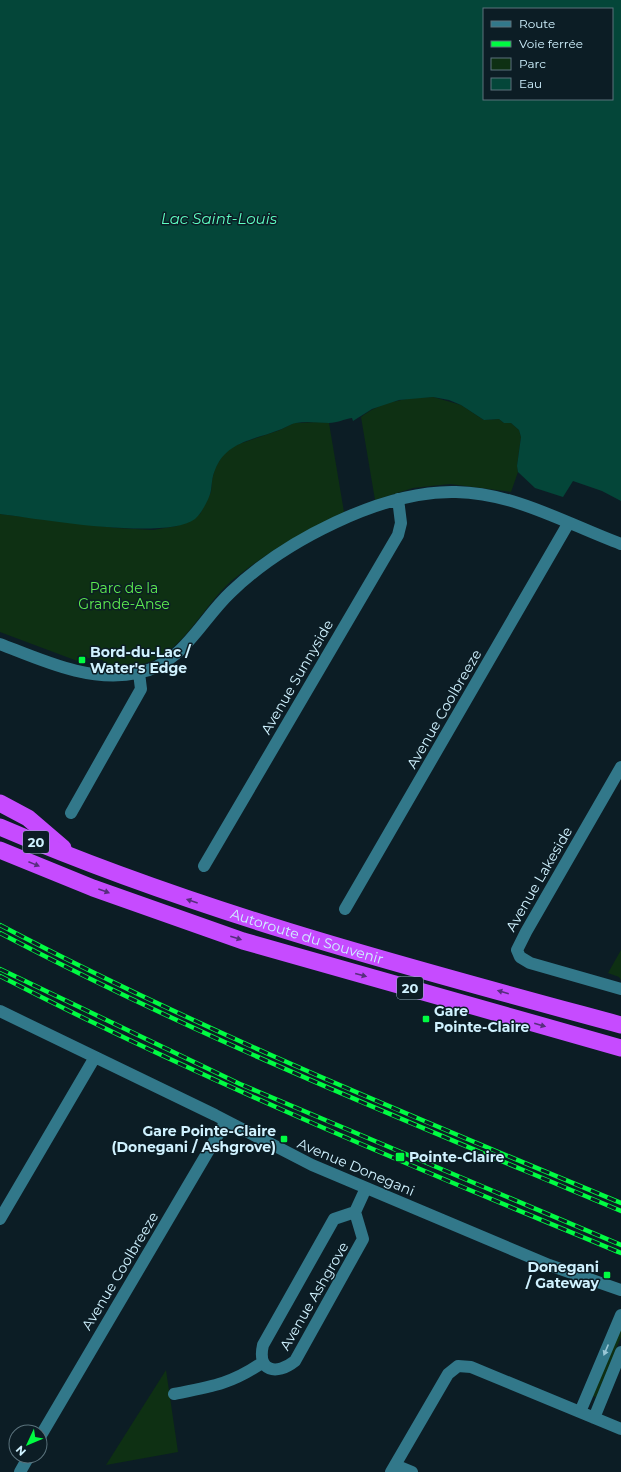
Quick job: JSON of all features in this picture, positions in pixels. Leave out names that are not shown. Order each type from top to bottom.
[{"type":"highway","points":[[0,803],[28,818],[72,856]]},
{"type":"highway","name":"Autoroute du Souvenir","points":[[0,827],[139,882],[288,932],[621,1025]]},
{"type":"highway","name":"Autoroute du Souvenir","points":[[0,850],[93,888],[243,940],[621,1048]]},
{"type":"street","points":[[0,644],[79,672],[119,675],[139,673],[152,669],[176,655],[189,643],[230,592],[287,550],[337,522],[398,499],[433,493],[466,492],[526,504],[568,524],[621,544]]},
{"type":"street","name":"Avenue Sunnyside","points":[[204,866],[398,535],[401,523],[398,499]]},
{"type":"street","name":"Avenue Coolbreeze","points":[[345,910],[568,524]]},
{"type":"street","points":[[71,812],[141,688],[139,673]]},
{"type":"street","name":"Avenue Lakeside","points":[[621,767],[517,950],[520,956],[530,963],[621,989]]},
{"type":"street","name":"Avenue Donegani","points":[[0,1011],[226,1121],[284,1152],[558,1269],[621,1290]]},
{"type":"street","points":[[0,1218],[95,1057]]},
{"type":"street","name":"Avenue Coolbreeze","points":[[48,1424],[226,1121]]},
{"type":"street","points":[[356,1212],[366,1188]]},
{"type":"street","name":"Avenue Ashgrove","points":[[356,1212],[363,1240],[295,1361],[287,1367],[278,1370],[272,1369],[263,1362],[260,1356],[263,1345],[334,1220],[356,1212]]},
{"type":"street","points":[[580,1412],[621,1315]]},
{"type":"street","points":[[594,1418],[621,1352]]},
{"type":"street","points":[[174,1394],[220,1385],[238,1378],[263,1362]]},
{"type":"street","points":[[412,1472],[393,1468],[448,1374],[458,1366],[471,1367],[621,1429]]},
{"type":"green space","points":[[433,397],[461,405],[484,420],[499,419],[504,423],[511,423],[519,430],[521,437],[517,466],[518,472],[511,492],[450,484],[413,488],[375,500],[361,417],[377,407],[395,401]]},
{"type":"green space","name":"Parc de la Grande-Anse","points":[[294,423],[329,423],[344,512],[315,526],[288,542],[235,578],[223,589],[179,642],[166,653],[151,661],[130,667],[104,664],[103,660],[81,657],[80,662],[0,632],[0,514],[117,528],[153,530],[177,526],[200,514],[211,492],[215,468],[224,453],[233,446],[280,430]]},
{"type":"green space","points":[[621,950],[621,980],[619,977],[608,973]]},
{"type":"green space","points":[[621,1327],[621,1337],[596,1397],[592,1396]]},
{"type":"green space","points":[[166,1370],[178,1452],[106,1465]]},
{"type":"water","name":"Lac Saint-Louis","points":[[0,0],[621,0],[621,501],[602,491],[573,481],[563,497],[535,488],[518,472],[517,466],[521,437],[519,430],[511,423],[504,423],[499,419],[484,420],[461,405],[449,400],[433,397],[399,400],[372,409],[353,421],[352,418],[332,423],[304,422],[294,424],[233,447],[220,460],[215,470],[211,490],[205,506],[195,519],[180,525],[158,528],[131,528],[71,524],[0,514]]},
{"type":"railway","points":[[0,925],[76,964],[230,1037],[386,1105],[621,1203]]},
{"type":"railway","points":[[0,933],[152,1009],[308,1079],[621,1211]]},
{"type":"railway","points":[[0,969],[240,1084],[621,1245]]},
{"type":"railway","points":[[0,976],[152,1051],[308,1121],[621,1253]]},
{"type":"place","name":"Bord-du-Lac / Water's Edge","points":[[82,660]]},
{"type":"place","name":"Gare Pointe-Claire","points":[[426,1019]]},
{"type":"place","name":"Gare Pointe-Claire (Donegani / Ashgrove)","points":[[284,1139]]},
{"type":"place","name":"Pointe-Claire","points":[[400,1157]]},
{"type":"place","name":"Donegani / Gateway","points":[[607,1275]]}]
